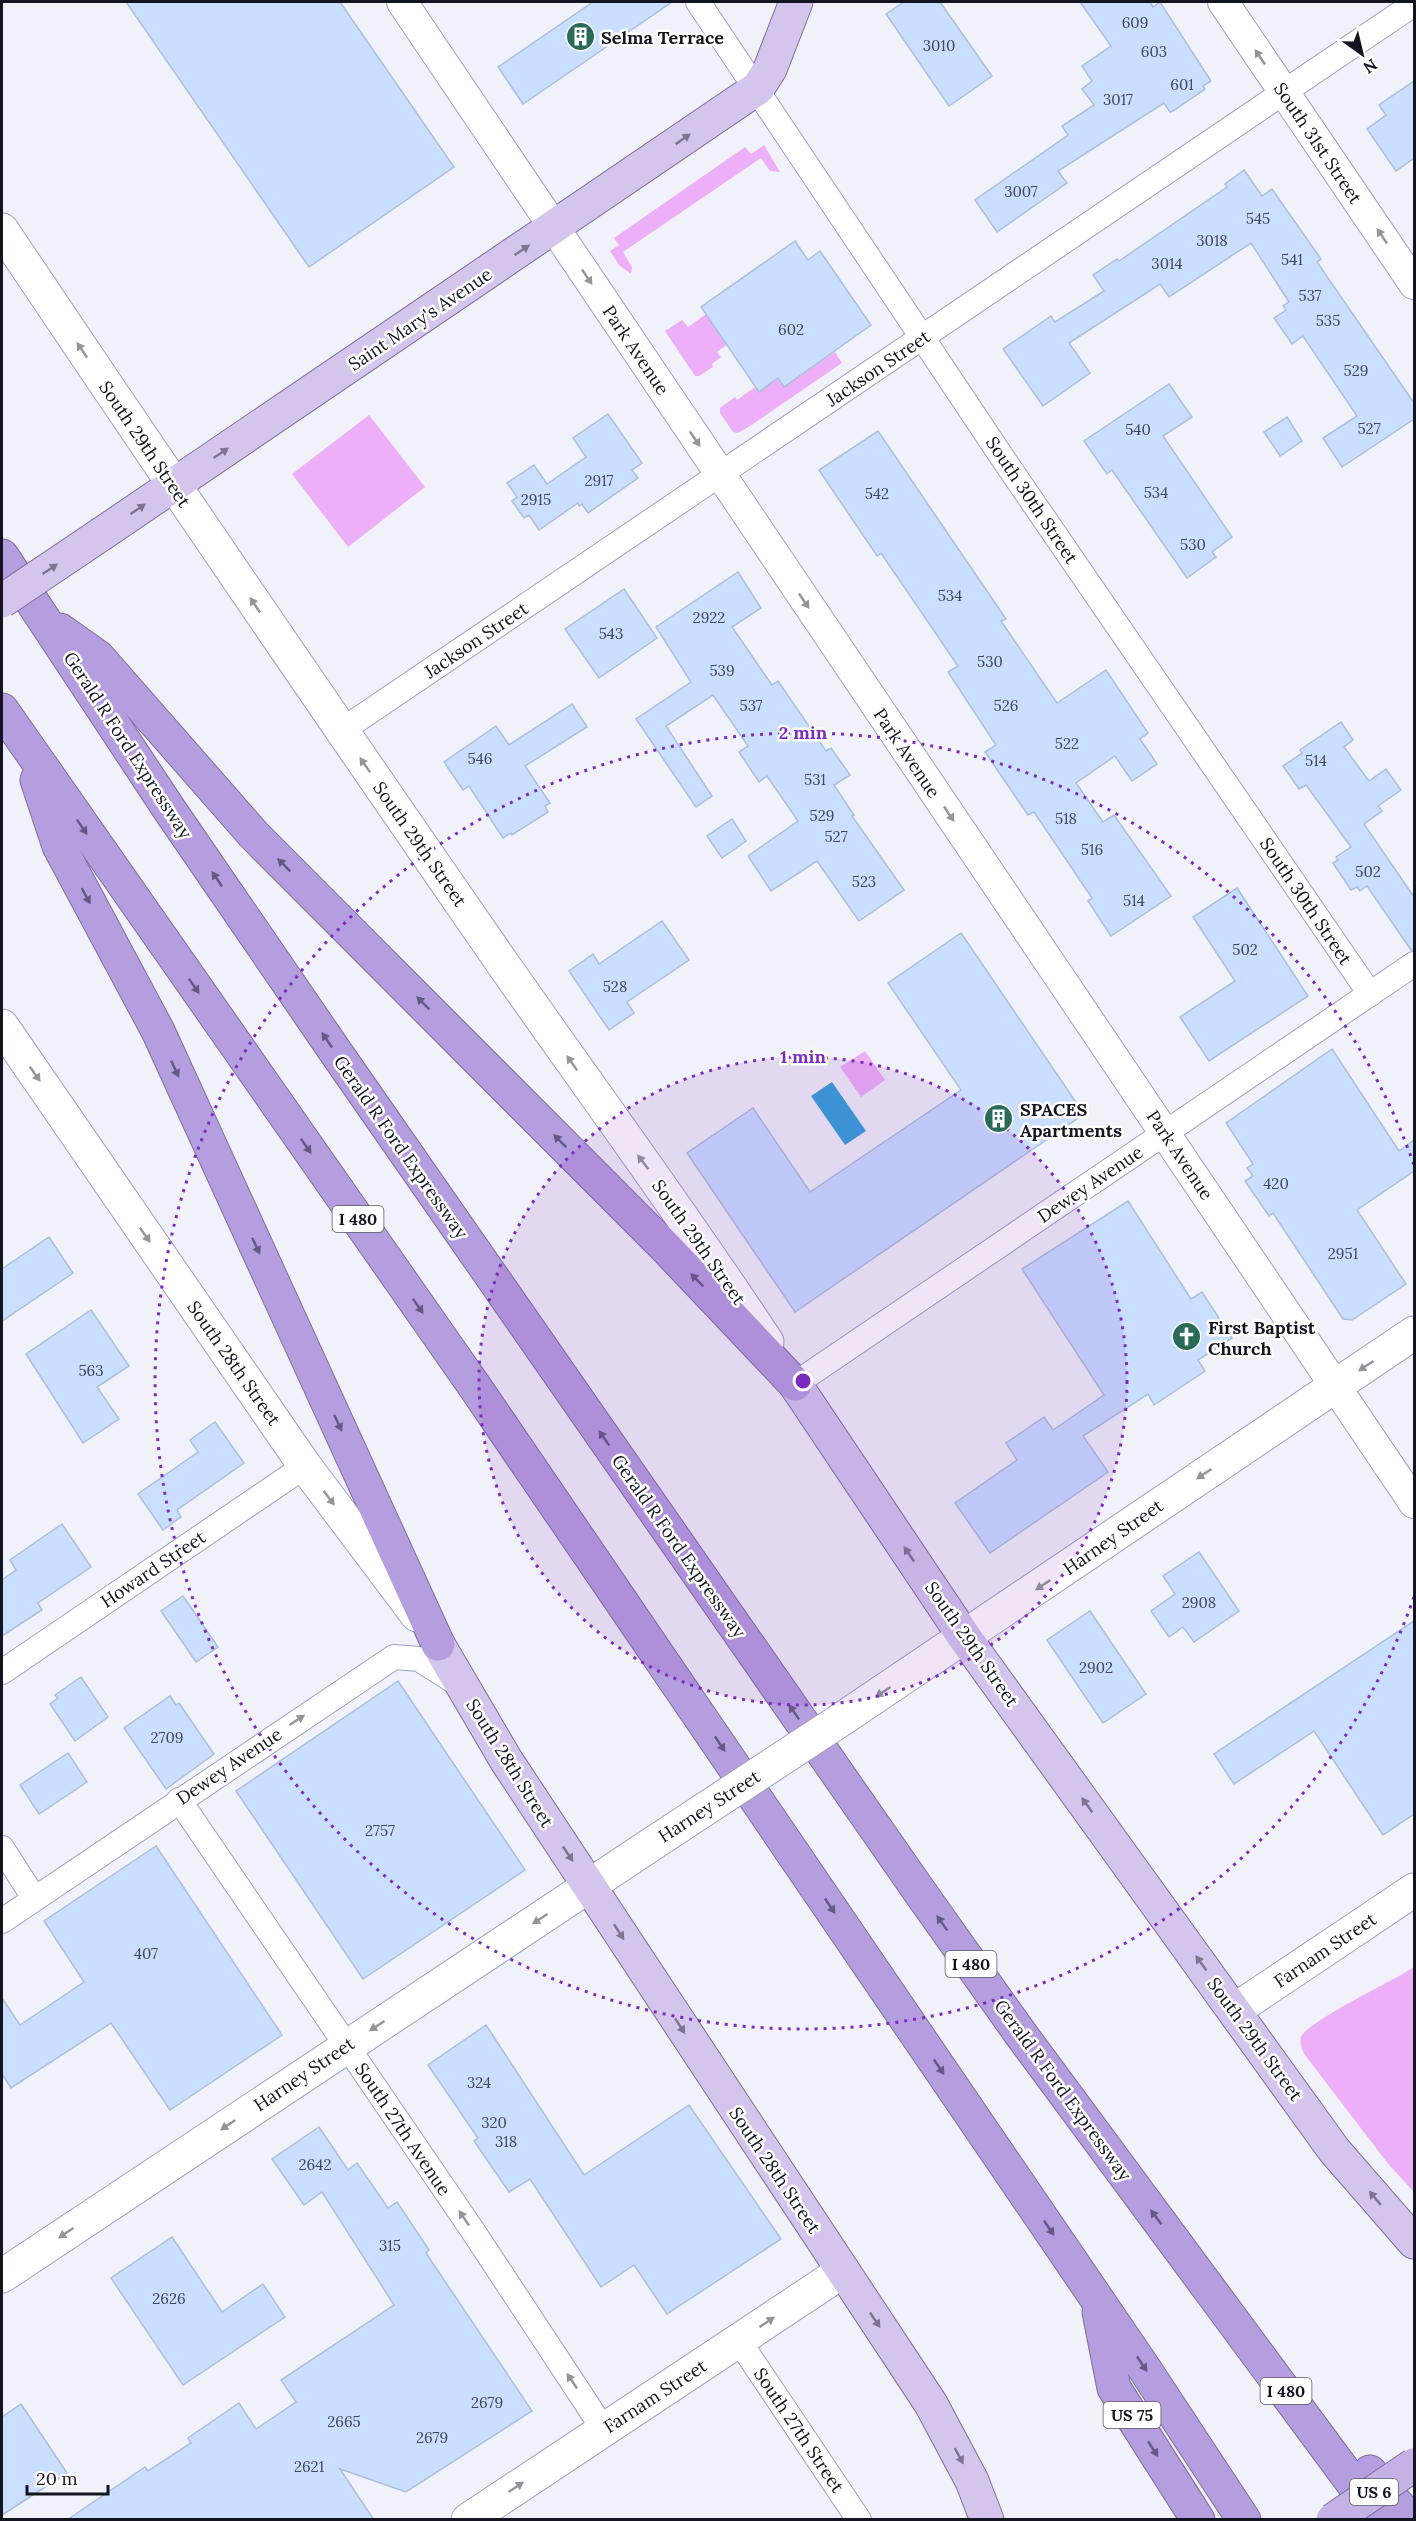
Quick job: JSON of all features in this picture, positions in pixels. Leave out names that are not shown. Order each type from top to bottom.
[{"type":"highway","name":"Gerald R Ford Expressway","points":[[2,556],[169,809],[337,1054],[869,1820],[1020,2033],[1380,2520]]},
{"type":"highway","points":[[45,619],[98,657],[254,835],[652,1234],[795,1384]]},
{"type":"highway","name":"I 480","points":[[2,710],[476,1387],[1097,2299],[1244,2520]]},
{"type":"highway","points":[[25,745],[59,846],[158,1031],[438,1644]]},
{"type":"highway","points":[[1192,2263],[1410,2520]]},
{"type":"highway","name":"US 75","points":[[1097,2299],[1114,2388],[1198,2520]]},
{"type":"highway","name":"US 6","points":[[1333,2520],[1414,2465]]},
{"type":"main road","name":"Saint Mary's Avenue","points":[[2,601],[555,228],[758,88],[770,69],[796,2]]},
{"type":"main road","name":"South 29th Street","points":[[2,230],[173,486],[341,731],[622,1134],[710,1256],[965,1638],[1334,2150],[1414,2242]]},
{"type":"main road","name":"South 28th Street","points":[[2,1026],[305,1466],[438,1644],[506,1760],[931,2404],[972,2481],[987,2520]]},
{"type":"main road","name":"Harney Street","points":[[2,2276],[965,1638],[1414,1333]]},
{"type":"main road","name":"Farnam Street","points":[[1235,2010],[1414,1890]]},
{"type":"main road","name":"Farnam Street","points":[[468,2520],[843,2271]]},
{"type":"street","name":"Park Avenue","points":[[402,2],[1414,1503]]},
{"type":"street","name":"South 30th Street","points":[[698,2],[1370,994]]},
{"type":"street","name":"South 31st Street","points":[[1223,2],[1414,284]]},
{"type":"street","name":"Jackson Street","points":[[341,731],[1414,4]]},
{"type":"street","name":"Dewey Avenue","points":[[795,1384],[1414,964]]},
{"type":"street","name":"Howard Street","points":[[2,1672],[305,1466]]},
{"type":"street","name":"Dewey Avenue","points":[[2,1921],[394,1657],[419,1659],[464,1687]]},
{"type":"street","name":"South 27th Avenue","points":[[179,1800],[604,2430]]},
{"type":"street","points":[[2,1848],[34,1898]]},
{"type":"street","name":"South 27th Street","points":[[739,2341],[859,2520]]},
{"type":"shaded area","points":[[764,145],[780,172],[770,171],[761,158],[623,252],[632,267],[631,274],[619,265],[610,251],[619,245],[614,238],[745,147],[751,154]]},
{"type":"shaded area","points":[[709,312],[728,344],[717,352],[721,357],[712,364],[713,367],[695,376],[665,331],[682,320],[688,327]]},
{"type":"shaded area","points":[[835,352],[842,363],[738,433],[733,432],[720,413],[720,408],[735,397],[737,400],[755,387],[759,391],[778,379],[784,386]]},
{"type":"shaded area","points":[[369,415],[425,487],[348,547],[292,474]]},
{"type":"shaded area","points":[[865,1051],[885,1080],[861,1097],[840,1067]]},
{"type":"shaded area","points":[[1414,1967],[1414,2192],[1389,2165],[1305,2055],[1300,2042],[1307,2030],[1319,2021]]},
{"type":"water","points":[[832,1082],[866,1131],[845,1145],[811,1096]]},
{"type":"building","points":[[126,2],[340,2],[454,167],[309,267]]},
{"type":"building","name":"Selma Terrace","points":[[593,2],[672,2],[523,104],[498,67]]},
{"type":"building","points":[[904,2],[940,2],[992,76],[949,106],[886,14]]},
{"type":"building","points":[[1080,2],[1150,2],[1153,7],[1160,2],[1211,81],[1203,86],[1205,89],[1173,111],[1170,112],[1164,103],[1058,171],[1067,183],[997,232],[975,200],[1068,135],[1062,126],[1094,105],[1082,89],[1092,81],[1082,66],[1111,46]]},
{"type":"building","points":[[1414,81],[1414,158],[1396,171],[1367,129],[1386,115],[1379,105]]},
{"type":"building","points":[[1244,170],[1262,196],[1272,189],[1321,259],[1317,262],[1414,403],[1414,419],[1342,467],[1323,438],[1357,416],[1303,336],[1292,344],[1274,318],[1286,310],[1283,306],[1289,302],[1251,243],[1169,297],[1160,284],[1069,343],[1090,373],[1043,406],[1003,349],[1051,316],[1055,322],[1104,291],[1093,275],[1117,259],[1119,261],[1227,187],[1225,184]]},
{"type":"building","points":[[795,241],[808,260],[820,251],[871,325],[784,387],[778,378],[759,392],[701,307]]},
{"type":"building","points":[[1169,384],[1192,417],[1163,436],[1232,537],[1212,552],[1216,557],[1187,578],[1112,470],[1107,474],[1084,441]]},
{"type":"building","points":[[608,414],[642,463],[632,470],[638,478],[588,513],[582,504],[579,506],[578,503],[539,530],[529,515],[524,518],[512,501],[517,497],[507,483],[534,465],[547,484],[586,457],[573,438]]},
{"type":"building","points":[[1287,417],[1302,441],[1280,456],[1264,432]]},
{"type":"building","points":[[878,431],[1006,619],[1001,621],[1057,703],[1106,670],[1148,733],[1140,739],[1157,764],[1132,781],[1115,756],[1076,783],[1103,822],[1114,815],[1171,896],[1111,936],[1088,901],[1092,898],[1034,812],[1028,815],[985,752],[996,745],[948,672],[958,666],[881,553],[877,556],[819,470]]},
{"type":"building","points":[[738,572],[761,608],[732,627],[772,685],[778,681],[826,751],[831,748],[850,775],[834,785],[854,815],[852,816],[904,890],[859,921],[817,861],[771,891],[748,856],[798,821],[767,776],[759,782],[739,752],[748,746],[713,695],[666,726],[712,796],[696,807],[636,719],[691,682],[656,627]]},
{"type":"building","points":[[624,589],[657,638],[599,678],[565,629]]},
{"type":"building","points":[[572,704],[587,727],[525,766],[550,803],[545,806],[548,812],[512,835],[511,833],[503,838],[469,786],[463,790],[444,762],[496,726],[509,745]]},
{"type":"building","points":[[1341,722],[1353,740],[1344,747],[1369,781],[1386,769],[1401,790],[1378,806],[1382,811],[1364,824],[1414,897],[1414,950],[1411,950],[1367,886],[1360,891],[1357,887],[1351,890],[1333,863],[1338,860],[1336,857],[1351,847],[1306,785],[1299,789],[1283,766],[1302,753],[1300,750]]},
{"type":"building","points":[[732,819],[746,841],[722,858],[707,836]]},
{"type":"building","points":[[1237,888],[1308,996],[1209,1061],[1180,1017],[1235,981],[1193,917]]},
{"type":"building","points":[[662,921],[689,960],[627,1002],[634,1013],[609,1030],[569,971],[593,954],[599,964]]},
{"type":"building","name":"SPACES Apartments","points":[[961,933],[1084,1114],[795,1312],[687,1153],[753,1108],[810,1192],[961,1090],[888,983]]},
{"type":"building","points":[[1332,1049],[1399,1151],[1414,1140],[1414,1171],[1357,1210],[1406,1284],[1352,1320],[1343,1319],[1273,1213],[1269,1216],[1245,1181],[1253,1176],[1247,1168],[1253,1164],[1226,1123]]},
{"type":"building","points":[[1128,1201],[1191,1299],[1202,1292],[1232,1338],[1198,1360],[1205,1371],[1154,1405],[1148,1394],[1083,1436],[1108,1472],[990,1553],[955,1503],[1017,1460],[1006,1443],[1044,1417],[1053,1430],[1104,1395],[1022,1269]]},
{"type":"building","points":[[49,1237],[73,1273],[2,1321],[2,1269]]},
{"type":"building","points":[[91,1310],[129,1366],[97,1387],[119,1419],[83,1443],[26,1354]]},
{"type":"building","points":[[215,1422],[244,1463],[177,1510],[181,1517],[163,1530],[138,1494],[198,1452],[190,1440]]},
{"type":"building","points":[[62,1524],[91,1567],[38,1603],[42,1610],[2,1636],[2,1580],[16,1570],[10,1560]]},
{"type":"building","points":[[1199,1552],[1239,1611],[1194,1642],[1183,1627],[1169,1637],[1151,1611],[1175,1594],[1163,1576]]},
{"type":"building","points":[[183,1596],[218,1647],[196,1662],[161,1611]]},
{"type":"building","points":[[1090,1611],[1146,1694],[1103,1723],[1047,1640]]},
{"type":"building","points":[[1414,1621],[1414,1814],[1383,1835],[1314,1731],[1234,1784],[1214,1754]]},
{"type":"building","points":[[81,1677],[108,1717],[75,1741],[50,1704],[58,1698],[55,1695]]},
{"type":"building","points":[[398,1681],[525,1870],[363,1979],[236,1791]]},
{"type":"building","points":[[170,1696],[176,1705],[179,1703],[214,1754],[166,1789],[124,1728]]},
{"type":"building","points":[[68,1753],[87,1782],[39,1814],[20,1785]]},
{"type":"building","points":[[156,1846],[282,2035],[170,2110],[111,2023],[11,2088],[2,2074],[2,1998],[20,2025],[84,1982],[44,1921]]},
{"type":"building","points":[[486,2025],[584,2175],[689,2105],[781,2239],[667,2314],[634,2265],[601,2287],[530,2179],[509,2192],[474,2141],[478,2138],[428,2065]]},
{"type":"building","points":[[319,2127],[348,2170],[357,2163],[388,2208],[397,2202],[429,2250],[426,2253],[532,2411],[406,2492],[340,2469],[374,2520],[67,2520],[145,2467],[148,2471],[191,2443],[188,2438],[239,2403],[256,2429],[296,2402],[281,2380],[394,2305],[322,2192],[304,2205],[272,2159]]},
{"type":"building","points":[[172,2237],[222,2312],[263,2284],[285,2317],[183,2385],[111,2278]]},
{"type":"building","points":[[21,2404],[67,2473],[2,2515],[2,2417]]},
{"type":"place","name":"Selma Terrace","points":[[580,37]]},
{"type":"place","name":"SPACES Apartments","points":[[999,1119]]},
{"type":"place","name":"First Baptist Church","points":[[1187,1337]]}]
